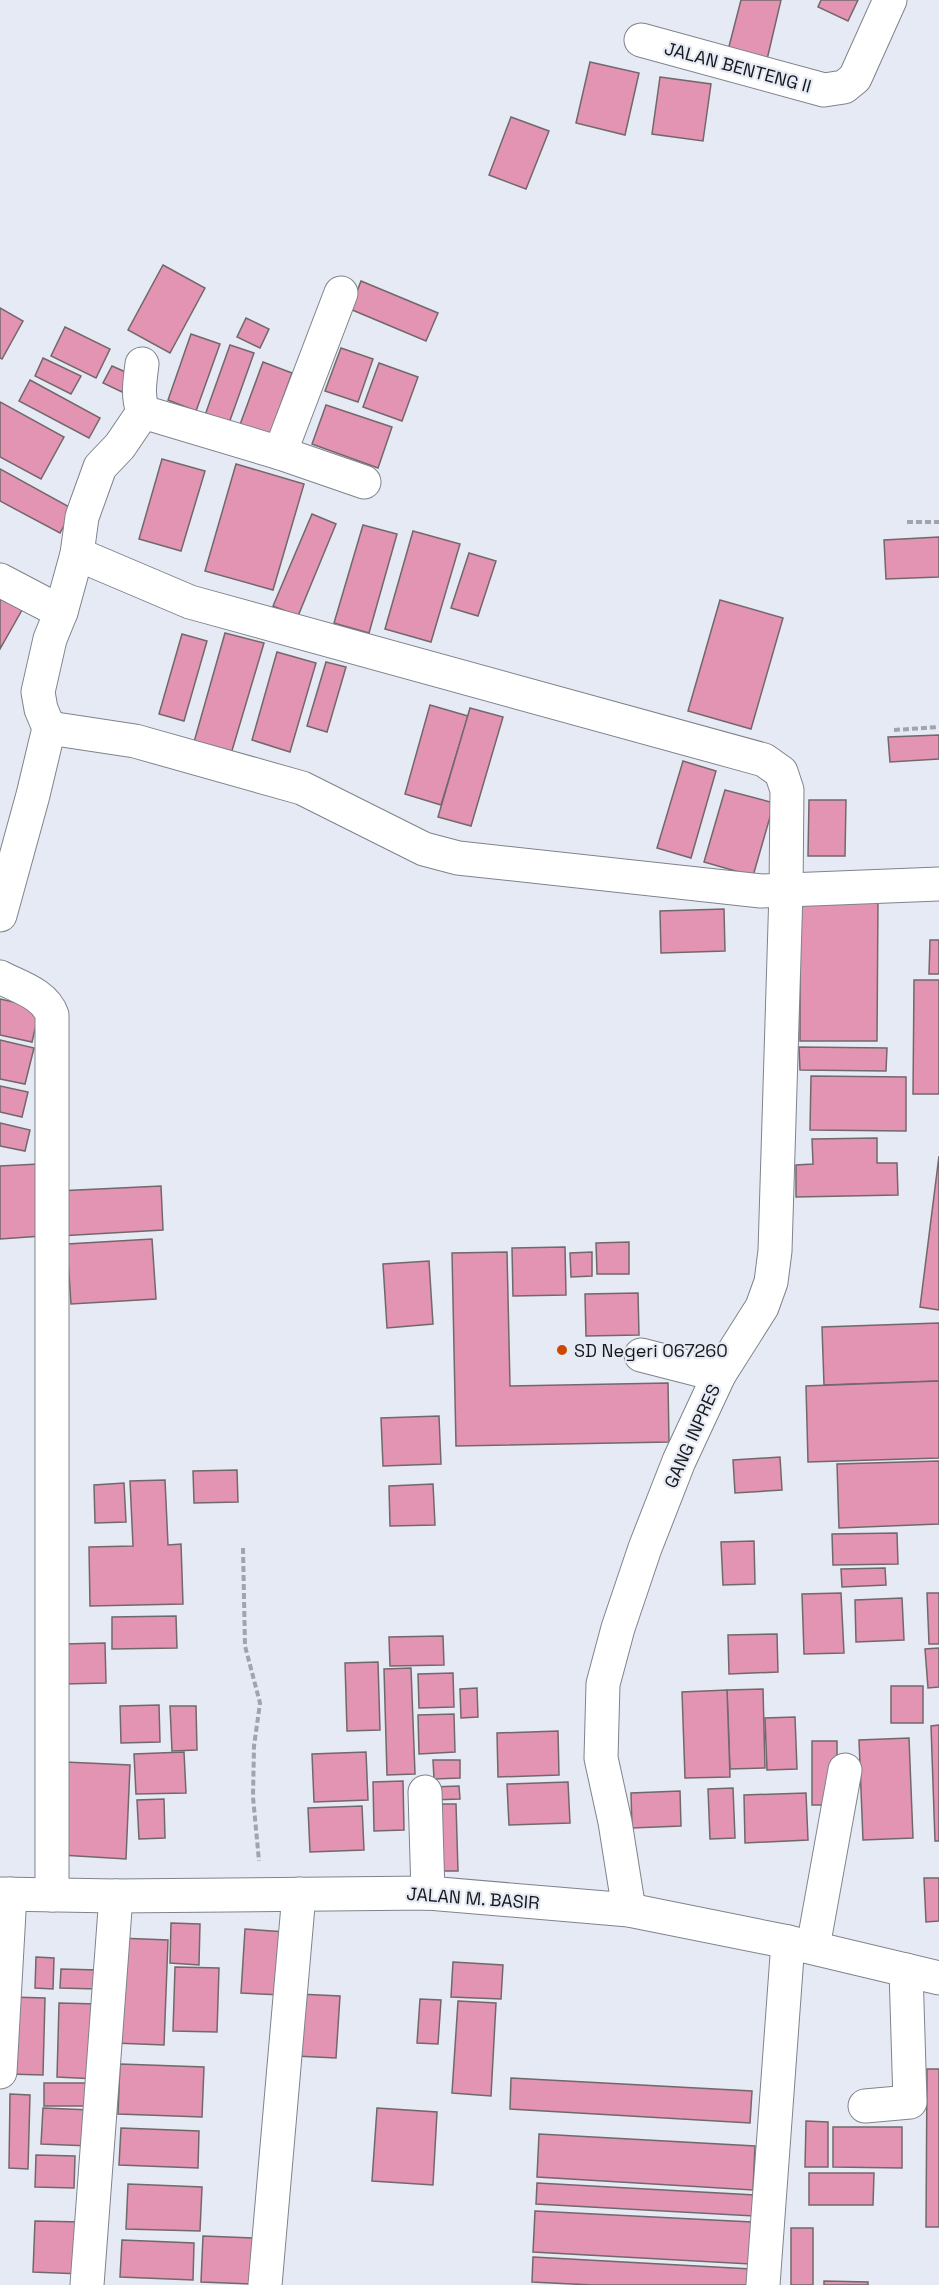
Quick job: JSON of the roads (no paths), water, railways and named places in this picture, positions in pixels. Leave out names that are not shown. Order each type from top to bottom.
[{"type":"street","name":"JALAN BENTENG II","points":[[641,40],[824,90],[844,87],[855,78],[890,0]]},
{"type":"street","points":[[280,453],[341,293]]},
{"type":"street","points":[[142,363],[138,390],[143,412]]},
{"type":"street","points":[[143,412],[280,453],[364,482]]},
{"type":"street","points":[[0,915],[49,728],[40,709],[38,692],[50,639],[61,612],[77,554],[82,517],[100,467],[120,446],[143,412]]},
{"type":"street","name":"GANG INPRES","points":[[77,554],[190,602],[764,760],[781,772],[787,790],[786,891],[775,1251],[771,1282],[762,1307],[719,1375],[679,1461],[645,1548],[618,1628],[603,1684],[600,1758],[615,1822],[629,1910]]},
{"type":"street","points":[[0,580],[61,612]]},
{"type":"street","points":[[49,728],[135,741],[302,788],[424,849],[458,858],[762,891],[939,884]]},
{"type":"street","points":[[0,977],[39,997],[49,1005],[52,1015],[52,1895]]},
{"type":"street","points":[[641,1355],[719,1375]]},
{"type":"street","points":[[763,2285],[801,1945],[845,1770]]},
{"type":"street","points":[[425,1792],[428,1893]]},
{"type":"street","name":"JALAN M. BASIR","points":[[5,1894],[116,1896],[428,1893],[629,1910],[801,1945],[939,1978]]},
{"type":"street","points":[[0,2072],[5,1894]]},
{"type":"street","points":[[265,2285],[299,1894]]},
{"type":"street","points":[[87,2285],[116,1896]]},
{"type":"street","points":[[865,2106],[910,2102],[906,1970]]},
{"type":"place","name":"SD Negeri 067260","points":[[562,1350]]}]
